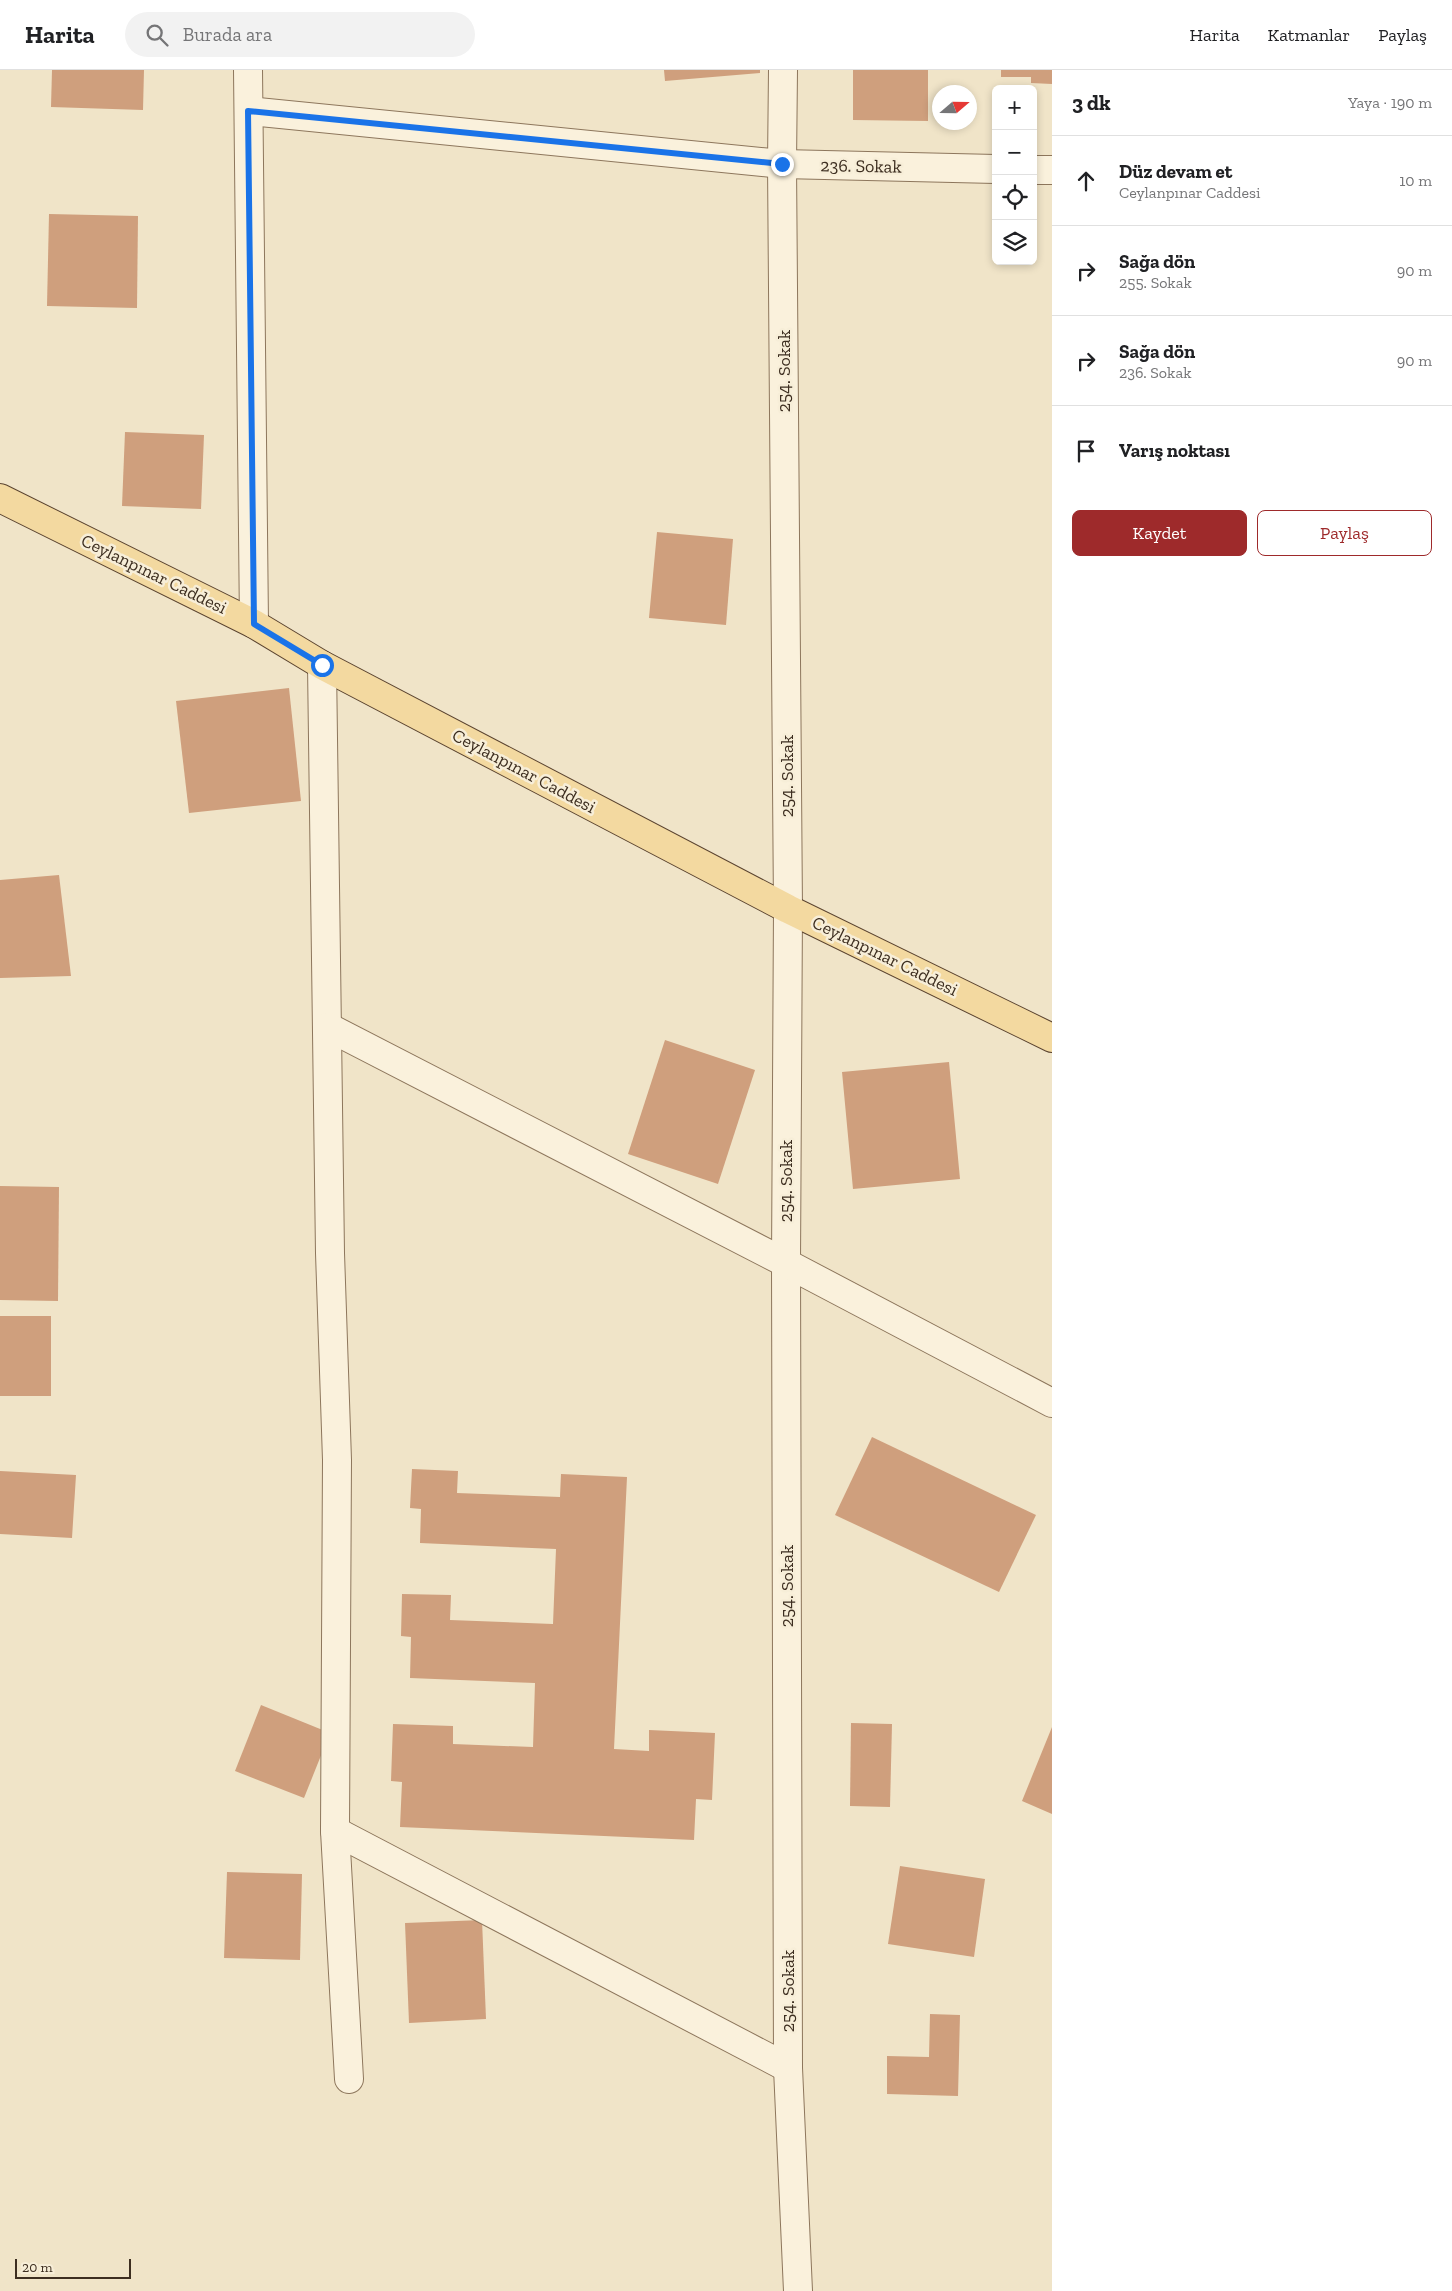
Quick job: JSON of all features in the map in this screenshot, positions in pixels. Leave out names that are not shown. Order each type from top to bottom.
[{"type":"main road","name":"Ceylanpınar Caddesi","points":[[0,498],[254,624],[322,665],[788,909],[1052,1038]]},
{"type":"street","points":[[248,70],[254,624]]},
{"type":"street","name":"254. Sokak","points":[[783,70],[782,164],[788,909],[786,1263],[788,2068],[798,2291]]},
{"type":"street","name":"236. Sokak","points":[[248,111],[782,164],[992,169]]},
{"type":"street","points":[[1037,170],[1052,170]]},
{"type":"street","points":[[322,665],[330,1254],[337,1460],[335,1832],[349,2079]]},
{"type":"street","points":[[328,1027],[786,1263],[1052,1403]]},
{"type":"street","points":[[335,1832],[788,2068]]},
{"type":"building","points":[[52,70],[144,70],[143,110],[51,107]]},
{"type":"building","points":[[664,70],[760,70],[760,73],[665,81]]},
{"type":"building","points":[[853,70],[928,70],[928,121],[853,120]]},
{"type":"building","points":[[1001,70],[1052,70],[1052,84],[1031,83],[1031,77],[1001,77]]},
{"type":"building","points":[[49,214],[138,216],[137,308],[47,306]]},
{"type":"building","points":[[125,432],[204,435],[201,509],[122,506]]},
{"type":"building","points":[[657,532],[733,539],[726,625],[649,618]]},
{"type":"building","points":[[289,688],[301,801],[189,813],[176,701]]},
{"type":"building","points":[[59,875],[71,976],[0,978],[0,880]]},
{"type":"building","points":[[665,1040],[755,1070],[718,1184],[628,1154]]},
{"type":"building","points":[[949,1062],[960,1179],[853,1189],[842,1072]]},
{"type":"building","points":[[0,1186],[59,1187],[58,1301],[0,1300]]},
{"type":"building","points":[[0,1316],[51,1316],[51,1396],[0,1396]]},
{"type":"building","points":[[872,1437],[1036,1515],[999,1592],[835,1515]]},
{"type":"building","points":[[412,1469],[458,1471],[457,1493],[560,1497],[561,1474],[627,1477],[614,1749],[649,1751],[649,1730],[715,1733],[712,1800],[696,1799],[694,1840],[400,1827],[402,1782],[391,1781],[393,1724],[453,1726],[453,1744],[533,1747],[535,1683],[410,1678],[411,1637],[401,1636],[402,1594],[451,1595],[450,1620],[553,1624],[556,1549],[420,1543],[421,1509],[410,1508]]},
{"type":"building","points":[[0,1471],[76,1475],[72,1538],[0,1534]]},
{"type":"building","points":[[261,1705],[330,1733],[304,1798],[235,1771]]},
{"type":"building","points":[[851,1723],[892,1724],[890,1807],[850,1806]]},
{"type":"building","points":[[1052,1727],[1052,1814],[1022,1801]]},
{"type":"building","points":[[900,1866],[985,1879],[974,1957],[888,1944]]},
{"type":"building","points":[[227,1872],[302,1874],[300,1960],[224,1958]]},
{"type":"building","points":[[482,1920],[486,2019],[409,2023],[405,1923]]},
{"type":"building","points":[[930,2014],[960,2015],[958,2096],[887,2094],[887,2056],[929,2057]]},
{"type":"route","points":[[322,665],[254,624],[248,111],[782,164]]}]
